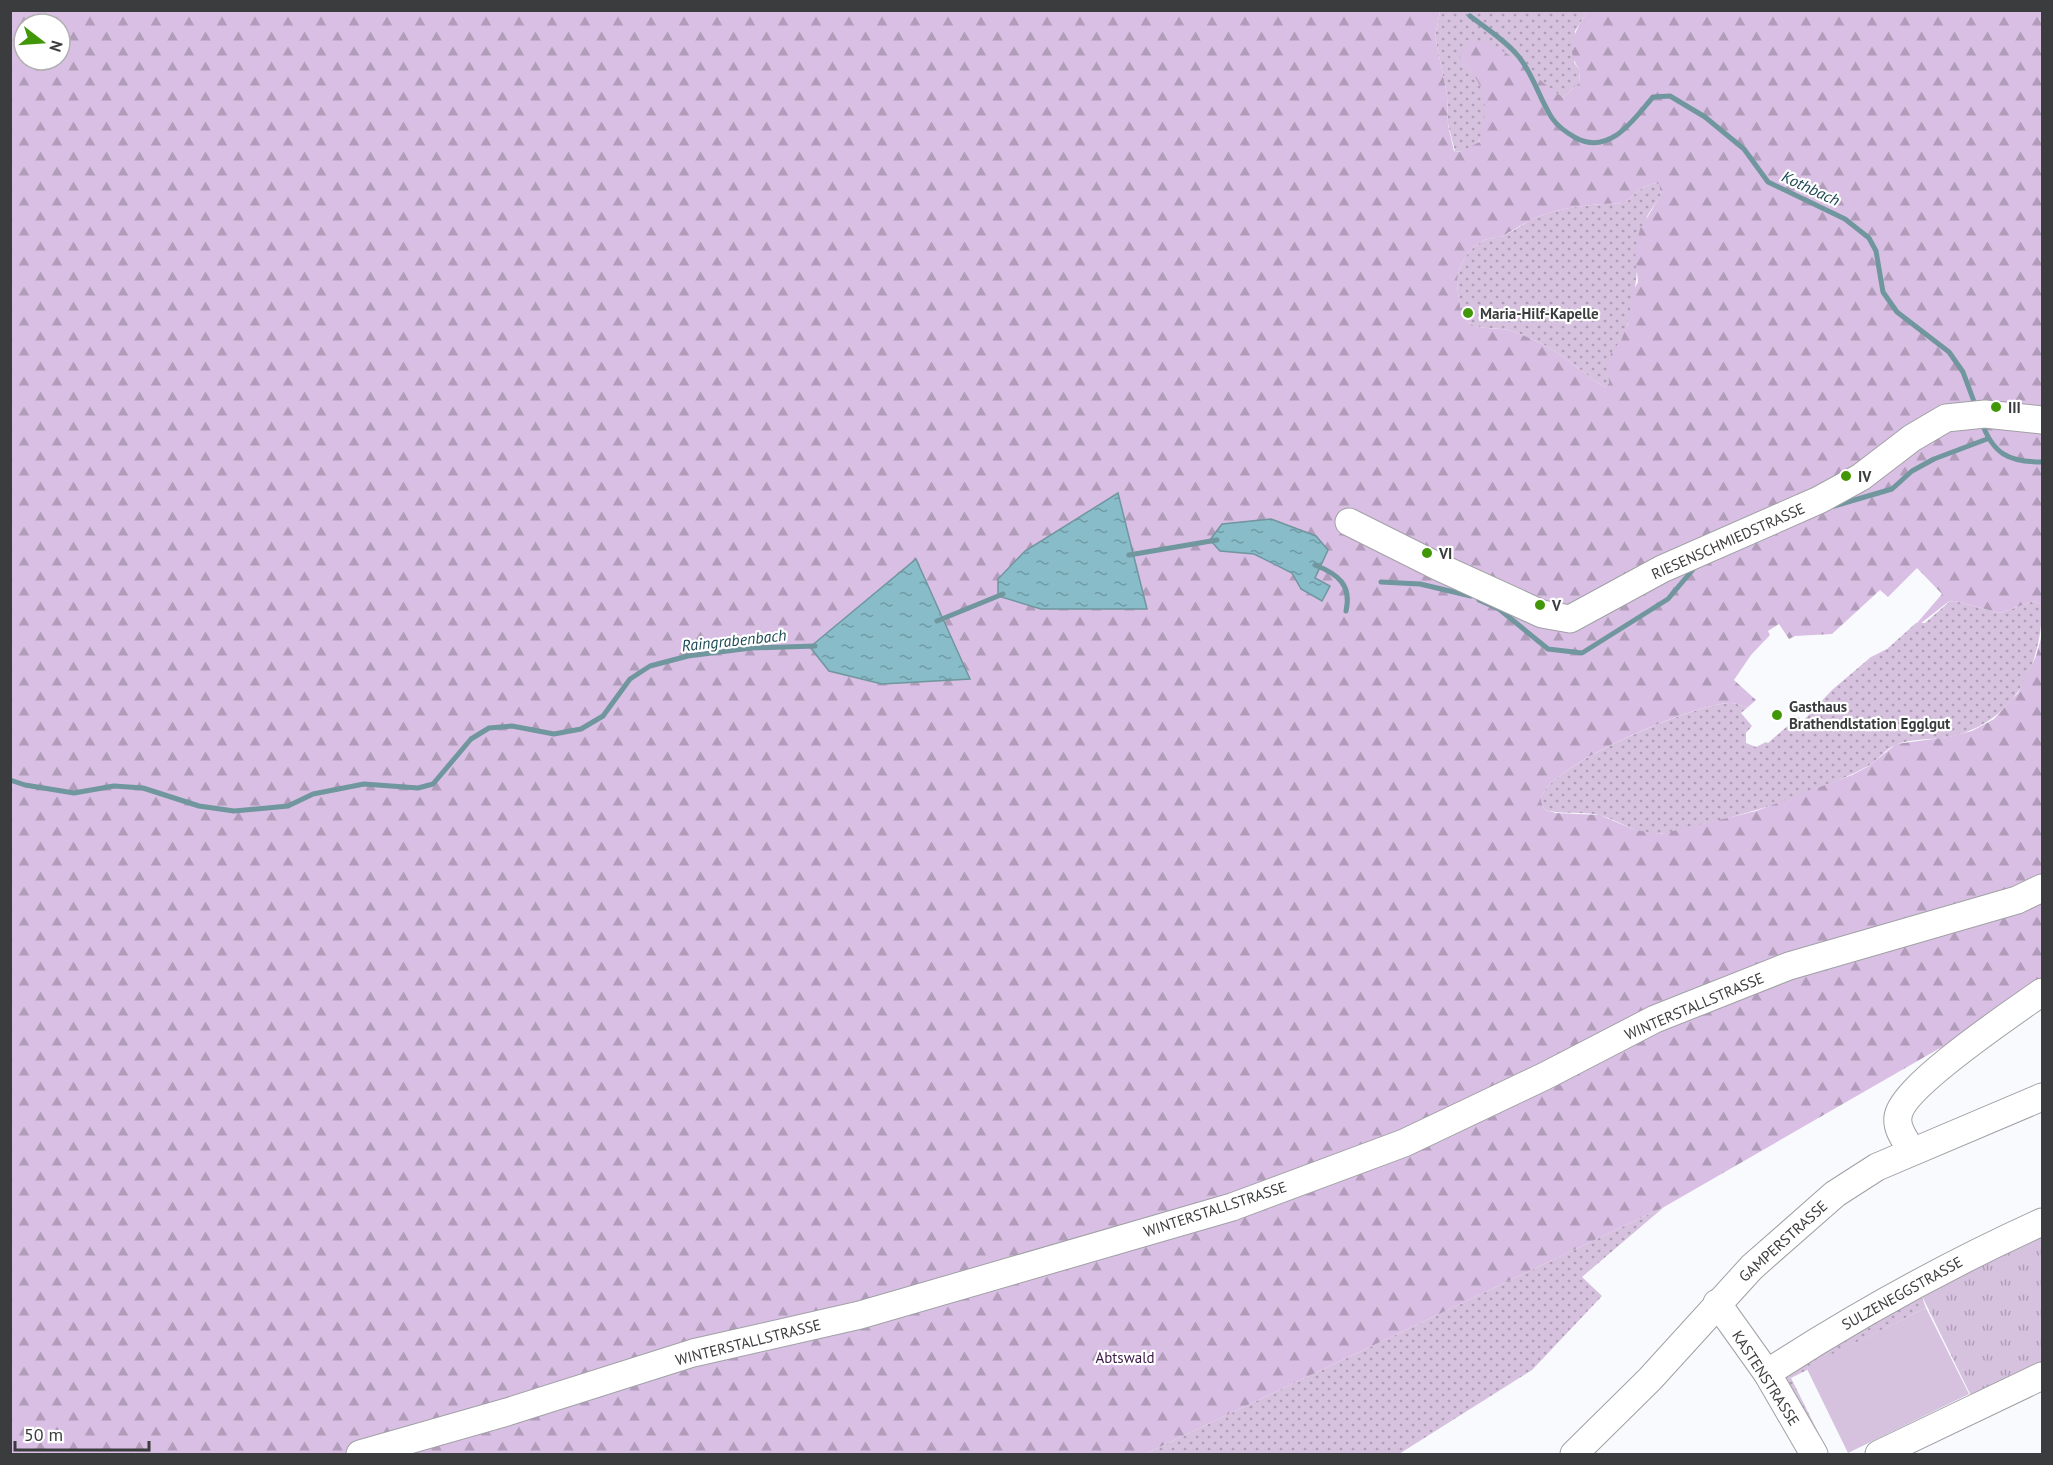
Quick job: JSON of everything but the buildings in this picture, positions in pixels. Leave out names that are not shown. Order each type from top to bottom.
[{"type":"street","name":"RIESENSCHMIEDSTRASSE","points":[[1348,522],[1542,614],[1570,619],[1662,569],[1819,500],[1868,472],[1929,427],[1946,418],[1973,415],[2043,420]]},
{"type":"street","name":"WINTERSTALLSTRASSE","points":[[360,1455],[507,1412],[693,1353],[860,1315],[1232,1207],[1404,1143],[1676,1011],[1789,966],[2017,900],[2043,888]]},
{"type":"street","points":[[1912,1151],[1899,1128],[1898,1118],[1909,1095],[1981,1036],[2043,992]]},
{"type":"street","name":"GAMPERSTRASSE","points":[[1574,1455],[1650,1379],[1717,1303],[1760,1259],[1835,1194],[1877,1167],[2043,1097]]},
{"type":"street","name":"SULZENEGGSTRASSE","points":[[1767,1373],[1879,1305],[1966,1258],[2043,1222]]},
{"type":"street","name":"KASTENSTRASSE","points":[[1717,1303],[1767,1373],[1814,1455]]},
{"type":"street","points":[[1879,1455],[2043,1376]]},
{"type":"green space","name":"Abtswald","points":[[10,11],[1440,11],[1435,37],[1447,94],[1448,125],[1454,151],[1461,152],[1479,142],[1485,109],[1482,90],[1471,72],[1462,64],[1460,56],[1470,41],[1484,43],[1508,54],[1563,97],[1579,83],[1580,70],[1572,55],[1572,47],[1579,25],[1588,11],[2042,11],[2042,605],[2034,601],[2000,613],[1955,601],[1948,602],[1920,624],[1917,623],[1942,594],[1917,568],[1888,597],[1880,590],[1832,634],[1795,636],[1789,639],[1779,624],[1768,631],[1770,635],[1751,655],[1734,680],[1756,700],[1747,708],[1732,703],[1711,706],[1687,713],[1628,737],[1574,766],[1554,780],[1543,793],[1541,800],[1545,810],[1556,813],[1600,815],[1635,830],[1661,834],[1756,811],[1852,775],[1869,766],[1896,744],[1948,737],[1972,731],[1994,719],[2018,693],[2036,656],[2042,635],[2042,980],[1987,1021],[1664,1207],[1145,1454],[11,1454]],"holes":[[[1653,183],[1659,184],[1661,195],[1640,229],[1635,251],[1638,282],[1632,293],[1628,324],[1621,340],[1611,353],[1607,368],[1609,383],[1606,387],[1535,340],[1512,331],[1475,326],[1465,319],[1460,307],[1458,277],[1462,262],[1478,244],[1503,236],[1535,218],[1557,211],[1591,205],[1625,203],[1639,190]]]},
{"type":"green space","points":[[1440,11],[1588,11],[1575,31],[1574,63],[1580,70],[1579,83],[1563,97],[1548,88],[1513,58],[1462,64],[1473,73],[1481,85],[1486,105],[1486,117],[1480,139],[1474,147],[1466,151],[1455,151],[1448,124],[1447,94],[1435,37]]},
{"type":"green space","points":[[1653,183],[1659,184],[1661,195],[1646,219],[1628,323],[1611,358],[1609,383],[1606,387],[1535,340],[1512,331],[1475,326],[1465,319],[1460,307],[1458,277],[1462,262],[1478,244],[1503,236],[1535,218],[1557,211],[1591,205],[1625,203],[1639,190]]},
{"type":"green space","points":[[1955,601],[2000,613],[2034,601],[2042,605],[2041,628],[2036,650],[2020,689],[2007,706],[1991,719],[1971,730],[1949,737],[1901,743],[1891,747],[1866,767],[1807,793],[1746,813],[1670,833],[1643,833],[1599,815],[1545,810],[1541,800],[1543,793],[1554,780],[1574,766],[1629,737],[1687,713],[1711,706],[1739,704],[1747,708],[1741,713],[1752,726],[1746,733],[1746,743],[1756,747],[1768,743],[1798,717],[1803,721],[1832,690],[1871,657],[1887,649],[1916,623],[1925,623],[1949,602]]},
{"type":"green space","points":[[1664,1207],[1582,1277],[1602,1296],[1532,1370],[1399,1454],[1145,1454]]},
{"type":"green space","points":[[2042,1233],[2042,1369],[1974,1402],[1920,1292]]},
{"type":"green space","points":[[1920,1292],[1926,1308],[1807,1367],[1807,1370],[1791,1378],[1829,1454],[1824,1454],[1783,1378]]},
{"type":"green space","points":[[1926,1308],[1969,1394],[1848,1453],[1806,1367]]},
{"type":"water","points":[[1118,493],[1147,609],[1041,609],[998,596],[998,579],[1025,551]]},
{"type":"water","points":[[1271,519],[1316,536],[1328,550],[1315,578],[1330,586],[1322,601],[1301,589],[1292,573],[1254,554],[1220,551],[1210,540],[1222,524]]},
{"type":"water","points":[[916,559],[970,679],[882,684],[829,671],[810,647]]},
{"type":"waterway","name":"Kothbach","points":[[1470,16],[1514,51],[1529,72],[1552,118],[1563,130],[1576,138],[1588,142],[1610,139],[1629,124],[1653,97],[1670,96],[1705,117],[1744,149],[1768,182],[1845,219],[1869,238],[1876,251],[1883,292],[1897,312],[1949,352],[1963,372],[1976,407]]},
{"type":"waterway","name":"Kothbach","points":[[1981,421],[1991,441],[2003,454],[2020,460],[2042,462]]},
{"type":"waterway","name":"Raingrabenbach","points":[[1834,506],[1892,489],[1912,471],[1934,459],[1987,439]]},
{"type":"waterway","name":"Raingrabenbach","points":[[1129,555],[1217,540]]},
{"type":"waterway","points":[[1315,565],[1330,572],[1345,587],[1346,611]]},
{"type":"waterway","name":"Raingrabenbach","points":[[1479,600],[1499,609],[1548,649],[1582,653],[1668,599],[1695,567]]},
{"type":"waterway","name":"Raingrabenbach","points":[[1381,582],[1420,584],[1471,596]]},
{"type":"waterway","name":"Raingrabenbach","points":[[937,621],[1003,594]]},
{"type":"waterway","name":"Raingrabenbach","points":[[10,780],[25,785],[74,793],[114,786],[143,788],[199,806],[234,811],[288,806],[313,794],[364,784],[418,788],[433,784],[471,739],[489,728],[512,726],[554,734],[581,729],[603,716],[630,679],[650,666],[688,656],[751,648],[815,646]]},
{"type":"place","name":"Maria-Hilf-Kapelle","points":[[1468,313]]},
{"type":"place","name":"III","points":[[1996,407]]},
{"type":"place","name":"IV","points":[[1846,476]]},
{"type":"place","name":"VI","points":[[1427,553]]},
{"type":"place","name":"V","points":[[1540,605]]},
{"type":"place","name":"Gasthaus Brathendlstation Egglgut","points":[[1777,715]]}]
